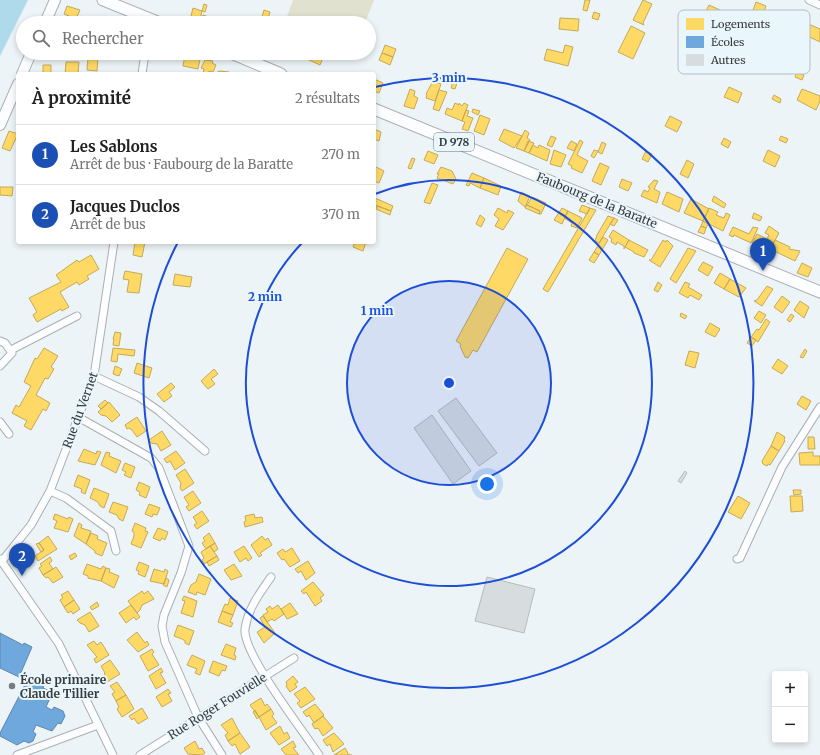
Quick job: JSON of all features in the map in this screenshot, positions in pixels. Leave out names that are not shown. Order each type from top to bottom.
[{"type":"main road","points":[[48,16],[55,0]]},
{"type":"main road","points":[[103,0],[140,16]]},
{"type":"main road","points":[[23,72],[29,60]]},
{"type":"main road","points":[[248,60],[276,72]]},
{"type":"main road","points":[[0,124],[16,88]]},
{"type":"main road","name":"Faubourg de la Baratte","points":[[376,110],[820,292]]},
{"type":"street","points":[[809,0],[820,5]]},
{"type":"street","points":[[142,72],[144,60]]},
{"type":"street","name":"Rue du Vernet","points":[[1,560],[31,525],[50,491],[94,376],[114,244]]},
{"type":"street","points":[[11,350],[78,316]]},
{"type":"street","points":[[0,340],[6,343],[12,353],[0,366]]},
{"type":"street","points":[[94,376],[139,397],[159,411],[205,451]]},
{"type":"street","points":[[737,559],[740,558],[782,468],[820,407]]},
{"type":"street","points":[[78,417],[151,458],[159,468],[189,546],[181,573],[164,615],[162,626],[165,642],[198,717],[222,755]]},
{"type":"street","points":[[0,422],[9,434]]},
{"type":"street","points":[[50,491],[66,498],[111,531],[116,551]]},
{"type":"street","points":[[1,560],[59,644],[113,755]]},
{"type":"street","points":[[271,577],[251,607],[245,630],[251,651],[265,675],[319,755]]},
{"type":"street","name":"Rue Roger Fouvielle","points":[[140,755],[198,717],[294,658]]},
{"type":"street","points":[[17,755],[98,725]]},
{"type":"green space","points":[[293,0],[374,0],[368,16],[287,16]]},
{"type":"water","points":[[0,0],[28,0],[20,16],[16,16],[16,24],[0,56]]},
{"type":"building: Logements","points":[[585,0],[590,0],[587,11],[583,10]]},
{"type":"building: Logements","points":[[643,0],[652,4],[643,23],[644,25],[633,20]]},
{"type":"building: Logements","points":[[756,2],[766,6],[765,10],[753,10]]},
{"type":"building: Logements","points":[[204,4],[207,5],[205,12],[202,11]]},
{"type":"building: Logements","points":[[709,5],[720,10],[706,10]]},
{"type":"building: Logements","points":[[67,6],[80,10],[77,16],[69,16],[64,14]]},
{"type":"building: Logements","points":[[193,8],[202,11],[201,16],[191,16]]},
{"type":"building: Logements","points":[[264,10],[270,12],[269,16],[262,16]]},
{"type":"building: Logements","points":[[594,12],[600,14],[598,20],[592,18]]},
{"type":"building: Logements","points":[[560,18],[579,19],[578,31],[559,29]]},
{"type":"building: Logements","points":[[810,25],[820,29],[820,42],[810,37]]},
{"type":"building: Logements","points":[[631,26],[645,33],[633,59],[618,52]]},
{"type":"building: Logements","points":[[385,45],[396,49],[393,57],[382,53]]},
{"type":"building: Logements","points":[[565,45],[573,47],[568,66],[544,60],[547,49],[563,53]]},
{"type":"building: Logements","points":[[382,53],[393,57],[390,65],[379,60]]},
{"type":"building: Logements","points":[[88,60],[98,60],[97,71],[87,70]]},
{"type":"building: Logements","points":[[184,60],[200,60],[198,69],[183,66]]},
{"type":"building: Logements","points":[[205,60],[213,61],[212,63],[216,65],[213,72],[203,72],[204,69],[201,68]]},
{"type":"building: Logements","points":[[309,60],[322,60],[320,65]]},
{"type":"building: Logements","points":[[66,62],[79,62],[78,72],[65,72]]},
{"type":"building: Logements","points":[[43,65],[51,65],[51,72],[43,72]]},
{"type":"building: Logements","points":[[796,74],[804,75],[802,80],[795,77]]},
{"type":"building: Logements","points":[[376,80],[383,83],[379,93],[376,92]]},
{"type":"building: Logements","points":[[433,81],[441,84],[435,101],[426,98],[426,94]]},
{"type":"building: Logements","points":[[453,81],[457,83],[455,89],[451,88]]},
{"type":"building: Logements","points":[[729,87],[742,93],[738,103],[724,97]]},
{"type":"building: Logements","points":[[410,89],[415,91],[414,96],[418,98],[414,109],[404,106]]},
{"type":"building: Logements","points":[[802,89],[820,96],[820,101],[816,110],[797,100]]},
{"type":"building: Logements","points":[[439,90],[447,92],[439,111],[433,109]]},
{"type":"building: Logements","points":[[774,95],[781,99],[780,103],[772,99]]},
{"type":"building: Logements","points":[[455,103],[459,105],[459,103],[462,106],[464,103],[468,105],[462,121],[445,114],[447,108],[452,110]]},
{"type":"building: Logements","points":[[473,109],[480,111],[478,115],[472,112]]},
{"type":"building: Logements","points":[[466,110],[469,111],[467,116],[473,118],[468,131],[462,129],[465,122],[462,121]]},
{"type":"building: Logements","points":[[480,115],[490,119],[484,135],[474,131]]},
{"type":"building: Logements","points":[[670,116],[682,122],[677,132],[665,126]]},
{"type":"building: Logements","points":[[504,129],[522,136],[514,148],[499,140]]},
{"type":"building: Logements","points":[[376,130],[381,132],[379,141],[376,140]]},
{"type":"building: Logements","points":[[525,130],[529,133],[527,138],[530,140],[524,151],[516,148]]},
{"type":"building: Logements","points":[[9,131],[16,133],[16,138],[10,151],[2,148]]},
{"type":"building: Logements","points":[[551,136],[556,138],[552,147],[547,145]]},
{"type":"building: Logements","points":[[781,136],[788,139],[786,143],[779,140]]},
{"type":"building: Logements","points":[[724,138],[731,142],[728,148],[721,144]]},
{"type":"building: Logements","points":[[580,140],[583,142],[577,155],[588,161],[582,173],[571,168],[572,166],[568,164]]},
{"type":"building: Logements","points":[[528,141],[534,143],[529,153],[524,151]]},
{"type":"building: Logements","points":[[571,141],[577,144],[574,151],[567,148]]},
{"type":"building: Logements","points":[[602,142],[606,144],[602,154],[598,152]]},
{"type":"building: Logements","points":[[533,145],[538,148],[539,145],[550,150],[547,161],[529,153]]},
{"type":"building: Logements","points":[[554,150],[566,155],[561,167],[550,164]]},
{"type":"building: Logements","points":[[594,150],[598,151],[594,158],[591,156]]},
{"type":"building: Logements","points":[[768,150],[780,156],[775,167],[763,161]]},
{"type":"building: Logements","points":[[428,151],[438,155],[434,164],[424,160]]},
{"type":"building: Logements","points":[[646,151],[652,154],[648,162],[642,159]]},
{"type":"building: Logements","points":[[412,158],[415,159],[411,169],[408,168]]},
{"type":"building: Logements","points":[[687,160],[694,164],[688,178],[680,174]]},
{"type":"building: Logements","points":[[600,163],[609,167],[601,185],[592,181]]},
{"type":"building: Logements","points":[[376,167],[384,171],[379,183],[376,182]]},
{"type":"building: Logements","points":[[441,167],[452,171],[456,179],[453,184],[437,178],[439,174],[437,174]]},
{"type":"building: Logements","points":[[472,173],[484,178],[480,188],[470,183],[469,186],[466,185]]},
{"type":"building: Logements","points":[[484,178],[501,186],[498,195],[480,188]]},
{"type":"building: Logements","points":[[622,179],[632,183],[628,191],[619,187]]},
{"type":"building: Logements","points":[[654,180],[658,181],[654,189],[660,192],[657,203],[641,196],[644,190],[648,192],[650,188],[648,187]]},
{"type":"building: Logements","points":[[432,183],[438,185],[430,204],[424,202]]},
{"type":"building: Logements","points":[[0,187],[13,187],[12,196],[0,195]]},
{"type":"building: Logements","points":[[521,192],[530,196],[525,207],[518,201]]},
{"type":"building: Logements","points":[[667,192],[683,199],[679,212],[662,204]]},
{"type":"building: Logements","points":[[714,196],[726,204],[724,208],[712,201]]},
{"type":"building: Logements","points":[[532,197],[546,203],[541,214],[539,214],[540,211],[527,205]]},
{"type":"building: Logements","points":[[376,198],[393,206],[391,211],[376,205]]},
{"type":"building: Logements","points":[[691,199],[709,209],[703,221],[684,213]]},
{"type":"building: Logements","points":[[527,205],[540,211],[539,214],[525,208]]},
{"type":"building: Logements","points":[[582,205],[590,208],[587,214],[579,211]]},
{"type":"building: Logements","points":[[377,206],[391,211],[390,215],[376,209]]},
{"type":"building: Logements","points":[[498,208],[507,213],[508,210],[514,213],[503,230],[495,226],[499,219],[494,215]]},
{"type":"building: Logements","points":[[562,208],[568,211],[562,224],[554,220]]},
{"type":"building: Logements","points":[[590,208],[596,210],[548,292],[543,289]]},
{"type":"building: Logements","points":[[709,208],[718,212],[716,215],[724,218],[726,213],[730,215],[723,231],[703,221]]},
{"type":"building: Logements","points":[[568,211],[582,218],[577,228],[571,226],[572,223],[564,218]]},
{"type":"building: Logements","points":[[754,213],[762,217],[760,221],[752,218]]},
{"type":"building: Logements","points":[[480,215],[485,219],[481,227],[476,224]]},
{"type":"building: Logements","points":[[608,216],[614,218],[599,243],[595,241],[597,235]]},
{"type":"building: Logements","points":[[614,218],[618,220],[614,226],[610,224]]},
{"type":"building: Logements","points":[[703,221],[708,224],[706,228],[701,226]]},
{"type":"building: Logements","points":[[701,226],[706,228],[704,234],[698,232]]},
{"type":"building: Logements","points":[[769,226],[779,233],[770,249],[752,243],[757,234],[767,239],[769,235],[765,233]]},
{"type":"building: Logements","points":[[733,227],[749,234],[753,227],[758,228],[751,243],[734,235],[733,237],[729,235]]},
{"type":"building: Logements","points":[[613,230],[629,240],[624,249],[624,246],[617,242],[616,245],[611,242],[612,239],[609,237]]},
{"type":"building: Logements","points":[[603,237],[608,240],[599,255],[594,252]]},
{"type":"building: Logements","points":[[629,240],[648,250],[644,257],[625,247]]},
{"type":"building: Logements","points":[[663,240],[666,242],[667,240],[673,246],[660,267],[649,260],[651,260]]},
{"type":"building: Logements","points":[[775,240],[790,247],[789,249],[800,251],[795,261],[770,249]]},
{"type":"building: Logements","points":[[135,244],[145,244],[142,257],[133,255]]},
{"type":"building: Logements","points":[[354,244],[365,244],[363,251],[353,247]]},
{"type":"building: Logements","points":[[507,248],[528,259],[477,352],[473,350],[468,358],[465,357],[460,346],[461,344],[456,341]]},
{"type":"building: Logements","points":[[688,248],[696,251],[676,283],[670,279]]},
{"type":"building: Logements","points":[[594,252],[599,255],[594,263],[589,260]]},
{"type":"building: Logements","points":[[91,255],[99,269],[87,276],[89,279],[79,285],[77,282],[60,292],[69,307],[62,311],[61,309],[37,322],[33,315],[37,312],[29,298],[61,282],[56,275],[77,260],[79,262]]},
{"type":"building: Logements","points":[[703,262],[713,267],[708,276],[698,270]]},
{"type":"building: Logements","points":[[802,263],[812,268],[808,277],[797,273]]},
{"type":"building: Logements","points":[[125,271],[142,274],[139,293],[127,292],[129,280],[123,279]]},
{"type":"building: Logements","points":[[720,273],[730,279],[724,289],[714,283]]},
{"type":"building: Logements","points":[[175,274],[192,277],[190,287],[173,285]]},
{"type":"building: Logements","points":[[730,279],[746,288],[739,297],[724,289]]},
{"type":"building: Logements","points":[[658,282],[662,285],[658,292],[654,290]]},
{"type":"building: Logements","points":[[685,282],[690,284],[688,287],[702,295],[699,300],[690,295],[688,298],[679,293]]},
{"type":"building: Logements","points":[[767,286],[773,289],[762,306],[754,301],[757,300]]},
{"type":"building: Logements","points":[[782,296],[790,302],[782,313],[774,307]]},
{"type":"building: Logements","points":[[800,301],[809,307],[804,318],[794,310]]},
{"type":"building: Logements","points":[[759,311],[766,315],[761,323],[754,318]]},
{"type":"building: Logements","points":[[681,313],[687,316],[685,319],[680,316]]},
{"type":"building: Logements","points":[[791,314],[794,316],[790,322],[787,320]]},
{"type":"building: Logements","points":[[766,319],[770,322],[758,342],[751,337],[757,329],[759,330]]},
{"type":"building: Logements","points":[[710,323],[720,329],[715,337],[705,332]]},
{"type":"building: Logements","points":[[115,332],[121,333],[119,346],[113,345]]},
{"type":"building: Logements","points":[[751,337],[756,340],[752,346],[747,343]]},
{"type":"building: Logements","points":[[44,348],[58,356],[51,367],[54,369],[48,379],[45,378],[36,395],[50,403],[46,411],[43,409],[31,430],[24,426],[27,421],[12,413],[16,405],[19,407],[31,386],[24,382],[35,358],[37,359]]},
{"type":"building: Logements","points":[[113,348],[135,350],[134,356],[118,354],[117,362],[111,361]]},
{"type":"building: Logements","points":[[805,349],[807,351],[803,358],[800,357]]},
{"type":"building: Logements","points":[[689,351],[699,353],[695,368],[685,365]]},
{"type":"building: Logements","points":[[778,359],[788,366],[782,374],[772,368]]},
{"type":"building: Logements","points":[[137,363],[152,368],[149,378],[134,373]]},
{"type":"building: Logements","points":[[115,366],[122,369],[119,376],[113,374]]},
{"type":"building: Logements","points":[[214,369],[218,374],[211,379],[215,384],[208,389],[201,381]]},
{"type":"building: Logements","points":[[171,383],[175,387],[169,392],[172,396],[164,402],[157,394]]},
{"type":"building: Logements","points":[[802,396],[811,401],[806,410],[797,404]]},
{"type":"building: Logements","points":[[105,400],[108,403],[101,409],[98,406]]},
{"type":"building: Logements","points":[[109,402],[120,415],[112,422],[106,416],[101,415],[98,412]]},
{"type":"building: Logements","points":[[137,417],[146,431],[137,437],[132,430],[129,428],[127,429],[125,425]]},
{"type":"building: Logements","points":[[162,431],[171,445],[161,451],[157,444],[151,443],[149,440]]},
{"type":"building: Logements","points":[[777,432],[785,437],[785,441],[779,451],[771,446]]},
{"type":"building: Logements","points":[[808,437],[814,437],[815,449],[808,449]]},
{"type":"building: Logements","points":[[771,446],[779,451],[770,465],[768,464],[767,466],[763,464],[762,461]]},
{"type":"building: Logements","points":[[84,449],[96,454],[97,451],[101,452],[95,465],[78,461]]},
{"type":"building: Logements","points":[[176,451],[185,463],[175,470],[170,461],[167,463],[164,459]]},
{"type":"building: Logements","points":[[106,452],[110,453],[109,456],[121,461],[116,473],[101,465]]},
{"type":"building: Logements","points":[[813,452],[813,456],[820,456],[820,465],[800,465],[799,453]]},
{"type":"building: Logements","points":[[125,463],[135,467],[131,478],[124,475],[126,472],[122,470]]},
{"type":"building: Logements","points":[[185,469],[194,483],[182,491],[180,488],[181,483],[176,475]]},
{"type":"building: Logements","points":[[78,475],[90,480],[85,494],[81,492],[82,489],[74,486]]},
{"type":"building: Logements","points":[[139,482],[150,487],[146,498],[139,495],[140,492],[136,490]]},
{"type":"building: Logements","points":[[94,488],[109,494],[104,508],[100,506],[98,502],[90,498]]},
{"type":"building: Logements","points":[[793,490],[801,490],[801,494],[794,495]]},
{"type":"building: Logements","points":[[193,491],[201,503],[189,511],[186,507],[189,505],[184,497]]},
{"type":"building: Logements","points":[[738,496],[750,503],[741,519],[728,512]]},
{"type":"building: Logements","points":[[790,496],[802,496],[803,511],[791,512]]},
{"type":"building: Logements","points":[[113,502],[128,507],[123,521],[119,519],[117,515],[109,512]]},
{"type":"building: Logements","points":[[149,504],[160,508],[157,515],[153,514],[152,517],[145,514]]},
{"type":"building: Logements","points":[[202,511],[209,521],[197,529],[194,525],[197,523],[193,517]]},
{"type":"building: Logements","points":[[55,514],[68,519],[69,517],[73,519],[68,532],[54,528],[57,521],[53,519]]},
{"type":"building: Logements","points":[[254,514],[255,518],[262,517],[263,522],[245,527],[245,516]]},
{"type":"building: Logements","points":[[79,523],[82,525],[81,528],[91,531],[86,544],[74,536]]},
{"type":"building: Logements","points":[[135,523],[146,528],[145,531],[148,532],[141,548],[131,544],[134,536],[134,532],[132,531]]},
{"type":"building: Logements","points":[[158,528],[168,532],[165,540],[162,538],[160,541],[153,538]]},
{"type":"building: Logements","points":[[91,533],[98,536],[97,539],[107,543],[102,556],[95,553],[95,551],[86,544]]},
{"type":"building: Logements","points":[[209,533],[215,543],[206,549],[202,543],[205,541],[203,538]]},
{"type":"building: Logements","points":[[48,536],[57,549],[38,561],[35,556],[44,550],[39,543]]},
{"type":"building: Logements","points":[[262,536],[265,540],[268,538],[272,545],[260,553],[262,555],[259,557],[251,545]]},
{"type":"building: Logements","points":[[39,543],[44,550],[41,552],[36,544]]},
{"type":"building: Logements","points":[[215,543],[218,549],[214,552],[210,546]]},
{"type":"building: Logements","points":[[210,546],[217,556],[204,564],[202,560],[204,558],[201,552]]},
{"type":"building: Logements","points":[[244,546],[252,558],[248,561],[246,558],[240,562],[234,552]]},
{"type":"building: Logements","points":[[292,548],[300,561],[290,567],[277,553],[283,549],[285,552]]},
{"type":"building: Logements","points":[[75,553],[77,556],[71,560],[69,556]]},
{"type":"building: Logements","points":[[217,556],[219,560],[209,566],[207,562]]},
{"type":"building: Logements","points":[[50,557],[52,561],[49,563],[53,569],[43,575],[39,568],[42,566],[40,564]]},
{"type":"building: Logements","points":[[308,561],[315,573],[306,580],[301,571],[298,573],[295,569]]},
{"type":"building: Logements","points":[[139,562],[149,566],[145,577],[138,574],[139,571],[136,570]]},
{"type":"building: Logements","points":[[87,564],[101,569],[103,566],[106,568],[101,581],[88,578],[88,576],[83,574]]},
{"type":"building: Logements","points":[[234,564],[242,576],[231,580],[224,570]]},
{"type":"building: Logements","points":[[56,567],[63,577],[53,583],[48,577],[46,578],[43,575]]},
{"type":"building: Logements","points":[[106,568],[110,569],[109,572],[119,576],[114,588],[101,581]]},
{"type":"building: Logements","points":[[154,569],[164,572],[165,569],[168,571],[164,584],[150,581]]},
{"type":"building: Logements","points":[[199,574],[211,579],[205,595],[197,592],[196,595],[188,592],[191,585],[196,582]]},
{"type":"building: Logements","points":[[166,578],[169,580],[167,587],[163,585]]},
{"type":"building: Logements","points":[[313,582],[324,595],[320,598],[322,601],[315,606],[306,592],[304,594],[301,591]]},
{"type":"building: Logements","points":[[68,591],[74,600],[64,607],[60,600],[63,598],[61,595]]},
{"type":"building: Logements","points":[[142,591],[144,594],[148,591],[154,599],[142,605],[137,613],[128,601]]},
{"type":"building: Logements","points":[[184,596],[197,601],[193,617],[181,613],[185,601],[182,600]]},
{"type":"building: Logements","points":[[230,598],[238,601],[233,615],[222,611],[225,604],[228,605]]},
{"type":"building: Logements","points":[[74,600],[80,609],[73,614],[71,611],[68,613],[64,607]]},
{"type":"building: Logements","points":[[97,602],[99,606],[92,610],[90,607]]},
{"type":"building: Logements","points":[[290,603],[298,614],[287,619],[281,609]]},
{"type":"building: Logements","points":[[131,605],[140,617],[136,620],[134,617],[126,623],[119,613]]},
{"type":"building: Logements","points":[[278,605],[284,614],[274,621],[272,619],[267,622],[263,615],[268,612],[266,609],[270,606],[272,609]]},
{"type":"building: Logements","points":[[222,611],[233,615],[230,622],[233,623],[231,627],[218,622]]},
{"type":"building: Logements","points":[[90,612],[99,626],[89,632],[85,625],[77,620]]},
{"type":"building: Logements","points":[[263,616],[275,633],[264,643],[257,632],[265,627],[260,618]]},
{"type":"building: Logements","points":[[178,625],[194,631],[189,645],[182,639],[174,636]]},
{"type":"building: Logements","points":[[137,632],[145,643],[147,641],[149,645],[138,652],[127,640]]},
{"type":"building: Logements","points":[[94,641],[97,645],[101,642],[109,655],[96,663],[94,659],[97,657],[87,645]]},
{"type":"building: Logements","points":[[226,644],[236,648],[234,655],[236,656],[235,660],[221,655]]},
{"type":"building: Logements","points":[[152,649],[154,652],[152,654],[159,665],[148,671],[140,656]]},
{"type":"building: Logements","points":[[192,655],[205,661],[200,675],[195,673],[197,669],[187,665]]},
{"type":"building: Logements","points":[[110,660],[120,674],[107,682],[104,678],[106,677],[104,674],[105,673],[101,666]]},
{"type":"building: Logements","points":[[213,661],[227,666],[225,671],[222,670],[219,676],[209,672]]},
{"type":"building: Logements","points":[[161,668],[163,672],[160,673],[166,683],[156,689],[149,676]]},
{"type":"building: Logements","points":[[293,676],[298,682],[295,684],[297,687],[290,692],[286,686],[286,682]]},
{"type":"building: Logements","points":[[117,682],[126,695],[116,701],[112,694],[115,692],[110,686]]},
{"type":"building: Logements","points":[[305,687],[315,699],[301,708],[297,703],[300,701],[294,694]]},
{"type":"building: Logements","points":[[168,689],[171,693],[168,694],[172,701],[162,707],[156,697]]},
{"type":"building: Logements","points":[[126,695],[134,709],[122,717],[117,709],[119,707],[116,701]]},
{"type":"building: Logements","points":[[261,698],[265,706],[267,704],[271,709],[259,717],[250,705]]},
{"type":"building: Logements","points":[[315,704],[324,715],[314,723],[309,715],[307,717],[303,712]]},
{"type":"building: Logements","points":[[142,708],[148,718],[138,724],[134,718],[132,720],[129,716]]},
{"type":"building: Logements","points":[[271,709],[274,714],[272,716],[277,723],[266,730],[259,717]]},
{"type":"building: Logements","points":[[255,710],[259,717],[257,719],[253,712]]},
{"type":"building: Logements","points":[[323,716],[333,728],[323,736],[318,728],[315,729],[312,724]]},
{"type":"building: Logements","points":[[232,718],[240,733],[228,741],[225,735],[228,733],[221,725]]},
{"type":"building: Logements","points":[[280,726],[284,734],[287,732],[290,738],[279,745],[270,733]]},
{"type":"building: Logements","points":[[240,733],[250,747],[240,754],[235,744],[232,746],[228,741]]},
{"type":"building: Logements","points":[[334,733],[344,744],[333,752],[330,744],[327,746],[323,740]]},
{"type":"building: Logements","points":[[195,741],[199,749],[202,748],[205,753],[202,755],[188,754],[184,748]]},
{"type":"building: Logements","points":[[293,741],[296,747],[293,748],[299,755],[286,755],[281,749]]},
{"type":"building: Logements","points":[[345,748],[349,755],[334,755]]},
{"type":"building: Écoles","points":[[0,633],[23,645],[24,643],[32,647],[19,677],[0,668]]},
{"type":"building: Écoles","points":[[29,677],[44,685],[43,688],[50,691],[51,696],[46,707],[52,710],[54,707],[63,711],[65,716],[61,724],[58,723],[52,731],[36,725],[33,732],[36,734],[33,741],[29,743],[24,741],[17,745],[0,736],[0,733]]},
{"type":"building: Autres","points":[[456,398],[497,453],[479,466],[438,411]]},
{"type":"building: Autres","points":[[432,415],[471,471],[453,484],[414,428]]},
{"type":"building: Autres","points":[[685,471],[687,473],[681,483],[678,481]]},
{"type":"building: Autres","points":[[487,577],[535,589],[524,633],[475,621]]},
{"type":"place","name":"Les Sablons","points":[[763,271]]},
{"type":"place","name":"Jacques Duclos","points":[[22,576]]},
{"type":"place","name":"École primaire Claude Tillier","points":[[12,686]]}]
